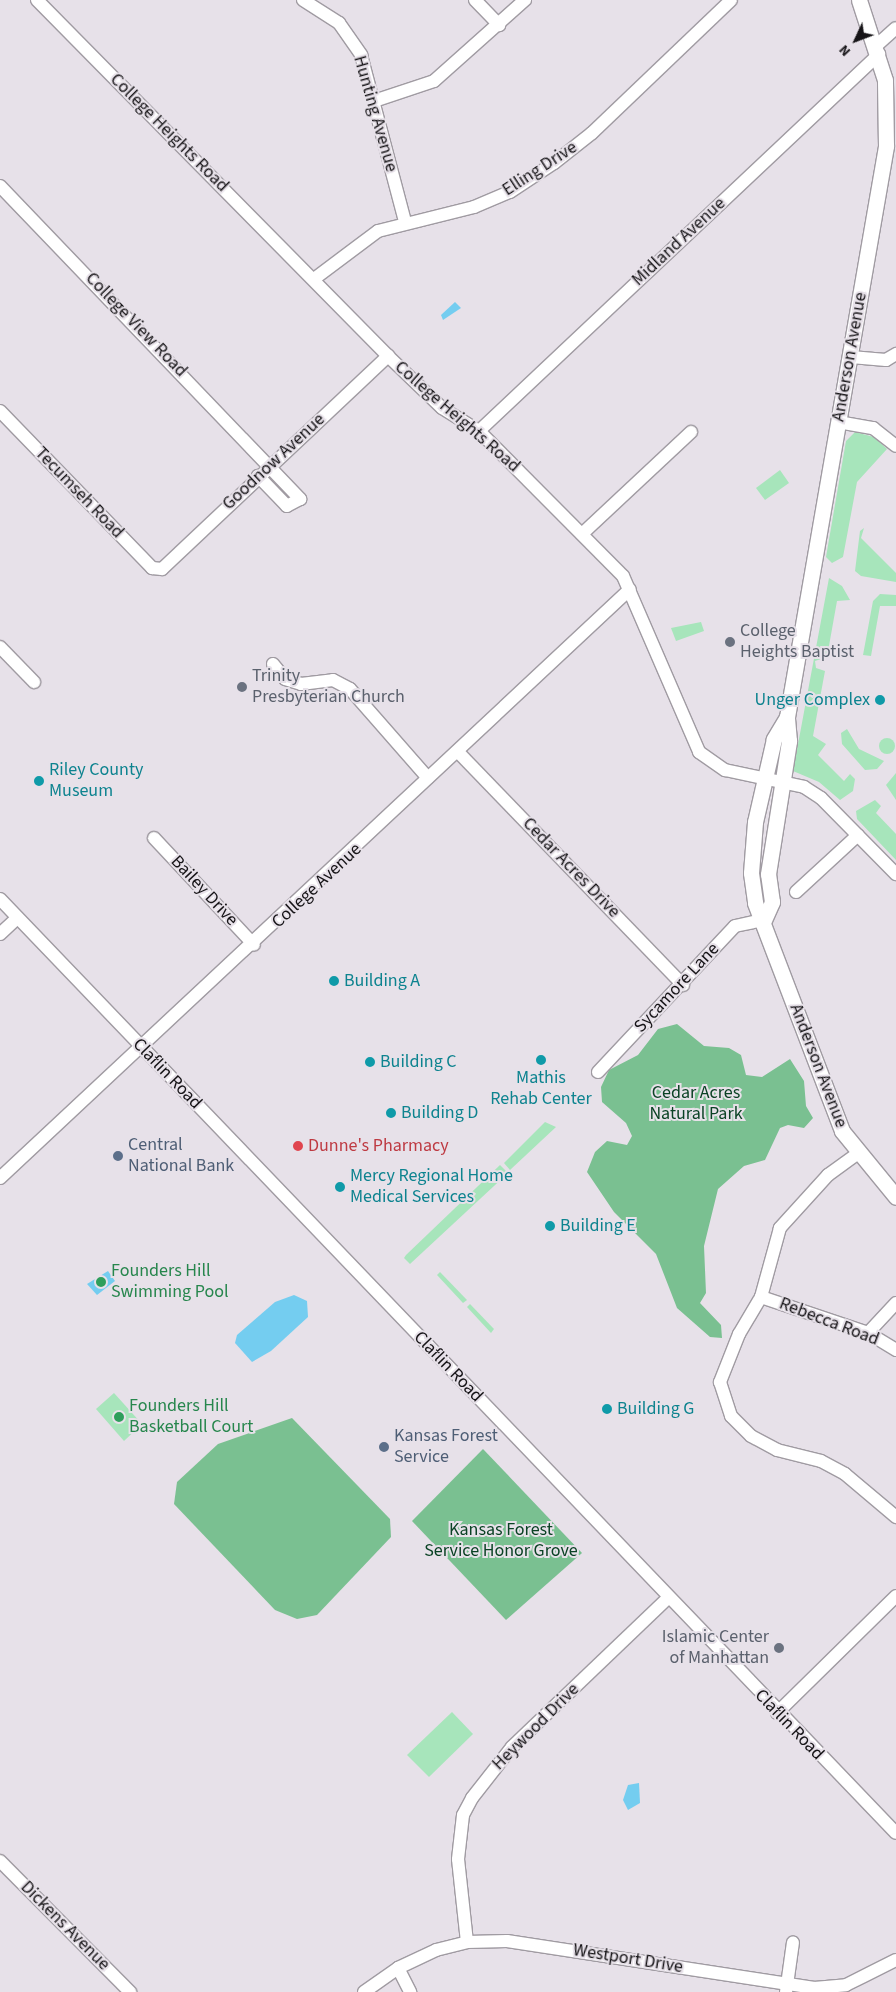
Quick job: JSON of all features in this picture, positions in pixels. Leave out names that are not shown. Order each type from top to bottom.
[{"type":"main road","name":"Anderson Avenue","points":[[859,0],[878,50],[888,108],[886,146],[851,357],[787,717],[789,742],[772,779],[768,874],[772,902],[764,920],[833,1110],[857,1154],[896,1197]]},
{"type":"street","name":"College Heights Road","points":[[37,0],[388,356],[442,408],[479,431],[583,533],[630,589],[699,752],[725,770],[772,779],[821,798],[896,874]]},
{"type":"street","name":"Hunting Avenue","points":[[303,0],[339,23],[352,39],[374,101],[405,222]]},
{"type":"street","points":[[474,0],[499,25]]},
{"type":"street","points":[[374,101],[434,81],[525,0]]},
{"type":"street","name":"Elling Drive","points":[[314,279],[358,242],[405,222],[474,207],[510,192],[554,163],[592,133],[731,0]]},
{"type":"street","name":"Midland Avenue","points":[[479,431],[878,50],[896,28]]},
{"type":"street","name":"College View Road","points":[[0,186],[300,495],[296,504],[284,505],[258,476]]},
{"type":"street","points":[[851,357],[886,360],[896,354]]},
{"type":"street","name":"Goodnow Avenue","points":[[162,569],[258,476],[388,356]]},
{"type":"street","name":"Tecumseh Road","points":[[0,411],[152,568],[162,569]]},
{"type":"street","points":[[838,422],[873,428],[896,446]]},
{"type":"street","points":[[583,533],[691,432]]},
{"type":"street","name":"College Avenue","points":[[0,1178],[254,945],[428,778],[458,752],[630,589]]},
{"type":"street","points":[[0,648],[34,682]]},
{"type":"street","points":[[272,664],[285,679],[301,684],[333,680],[350,689],[428,778]]},
{"type":"street","name":"Cedar Acres Drive","points":[[458,752],[683,985]]},
{"type":"street","points":[[796,892],[858,835]]},
{"type":"street","name":"Bailey Drive","points":[[154,838],[254,945]]},
{"type":"street","name":"Claflin Road","points":[[2,905],[17,918],[141,1047],[667,1599],[896,1834]]},
{"type":"street","points":[[0,934],[17,918]]},
{"type":"street","name":"Sycamore Lane","points":[[598,1072],[683,985],[735,926],[764,920]]},
{"type":"street","points":[[857,1154],[828,1175],[780,1228],[761,1297],[739,1334],[720,1382],[731,1416],[751,1436],[777,1450],[821,1462],[845,1474],[896,1517]]},
{"type":"street","name":"Rebecca Road","points":[[761,1297],[868,1333],[896,1350]]},
{"type":"street","points":[[868,1333],[896,1303]]},
{"type":"street","points":[[777,1713],[896,1596]]},
{"type":"street","name":"Heywood Drive","points":[[467,1942],[458,1859],[463,1815],[472,1798],[512,1747],[667,1599]]},
{"type":"street","name":"Dickens Avenue","points":[[2,1865],[130,1992]]},
{"type":"street","name":"Westport Drive","points":[[364,1992],[398,1968],[436,1950],[467,1942],[507,1941],[786,1988],[846,1985],[896,1960]]},
{"type":"street","points":[[786,1988],[793,1942]]},
{"type":"street","points":[[398,1968],[410,1992]]},
{"type":"green space","points":[[855,432],[874,437],[887,449],[857,482],[843,557],[832,563],[826,557],[846,441]]},
{"type":"green space","points":[[780,470],[789,483],[765,500],[756,488]]},
{"type":"green space","points":[[864,528],[861,538],[896,573],[896,582],[861,576],[855,571],[860,531]]},
{"type":"green space","points":[[829,578],[842,586],[850,600],[837,601],[827,657],[815,661],[816,668],[825,671],[813,736],[826,744],[818,755],[844,781],[850,774],[855,779],[853,791],[840,800],[819,782],[793,771]]},
{"type":"green space","points":[[880,594],[896,595],[896,606],[880,606],[871,656],[863,655],[873,601]]},
{"type":"green space","points":[[701,622],[704,631],[676,641],[671,628]]},
{"type":"green space","points":[[847,729],[859,749],[884,761],[877,769],[865,770],[842,744],[841,733]]},
{"type":"green space","points":[[887,738],[893,740],[895,746],[893,752],[887,754],[881,752],[879,746],[881,740]]},
{"type":"green space","points":[[896,773],[896,800],[886,785]]},
{"type":"green space","points":[[875,800],[881,806],[876,813],[896,834],[896,860],[857,819],[856,811]]},
{"type":"green space","name":"Cedar Acres Natural Park","points":[[677,1024],[704,1046],[729,1048],[741,1055],[746,1075],[762,1077],[790,1059],[804,1081],[806,1106],[813,1118],[804,1128],[788,1125],[780,1128],[765,1160],[744,1166],[718,1189],[704,1246],[706,1293],[700,1303],[721,1325],[722,1338],[710,1337],[677,1308],[656,1254],[614,1212],[587,1172],[595,1152],[607,1141],[627,1145],[632,1136],[626,1123],[602,1102],[601,1087],[609,1070],[638,1055],[658,1029]]},
{"type":"green space","points":[[545,1122],[556,1127],[510,1170],[504,1163]]},
{"type":"green space","points":[[500,1165],[508,1173],[410,1264],[404,1258],[406,1255]]},
{"type":"green space","points":[[440,1272],[467,1300],[463,1303],[437,1275]]},
{"type":"green space","points":[[470,1304],[494,1329],[491,1333],[467,1307]]},
{"type":"green space","name":"Founders Hill Basketball Court","points":[[114,1393],[142,1424],[124,1441],[96,1409]]},
{"type":"green space","points":[[292,1418],[390,1519],[391,1537],[317,1615],[297,1619],[275,1610],[174,1504],[177,1482],[218,1444]]},
{"type":"green space","name":"Kansas Forest Service Honor Grove","points":[[483,1449],[582,1553],[506,1620],[412,1521]]},
{"type":"green space","points":[[452,1712],[473,1734],[429,1777],[407,1755]]},
{"type":"water","points":[[455,302],[461,308],[443,320],[441,315]]},
{"type":"water","name":"Founders Hill Swimming Pool","points":[[108,1271],[115,1281],[97,1295],[87,1284]]},
{"type":"water","points":[[294,1295],[307,1301],[308,1317],[271,1351],[252,1362],[235,1343],[237,1335],[275,1302]]},
{"type":"water","points":[[639,1783],[640,1803],[628,1810],[623,1800],[628,1785]]},
{"type":"place","name":"College Heights Baptist","points":[[730,642]]},
{"type":"place","name":"Trinity Presbyterian Church","points":[[242,687]]},
{"type":"place","name":"Unger Complex","points":[[880,700]]},
{"type":"place","name":"Riley County Museum","points":[[39,781]]},
{"type":"place","name":"Building A","points":[[334,981]]},
{"type":"place","name":"Mathis Rehab Center","points":[[541,1060]]},
{"type":"place","name":"Building C","points":[[370,1062]]},
{"type":"place","name":"Building D","points":[[391,1113]]},
{"type":"place","name":"Dunne's Pharmacy","points":[[298,1146]]},
{"type":"place","name":"Central National Bank","points":[[118,1156]]},
{"type":"place","name":"Mercy Regional Home Medical Services","points":[[340,1187]]},
{"type":"place","name":"Building E","points":[[550,1226]]},
{"type":"place","name":"Founders Hill Swimming Pool","points":[[101,1282]]},
{"type":"place","name":"Building G","points":[[607,1409]]},
{"type":"place","name":"Founders Hill Basketball Court","points":[[119,1417]]},
{"type":"place","name":"Kansas Forest Service","points":[[384,1447]]},
{"type":"place","name":"Islamic Center of Manhattan","points":[[779,1648]]}]
